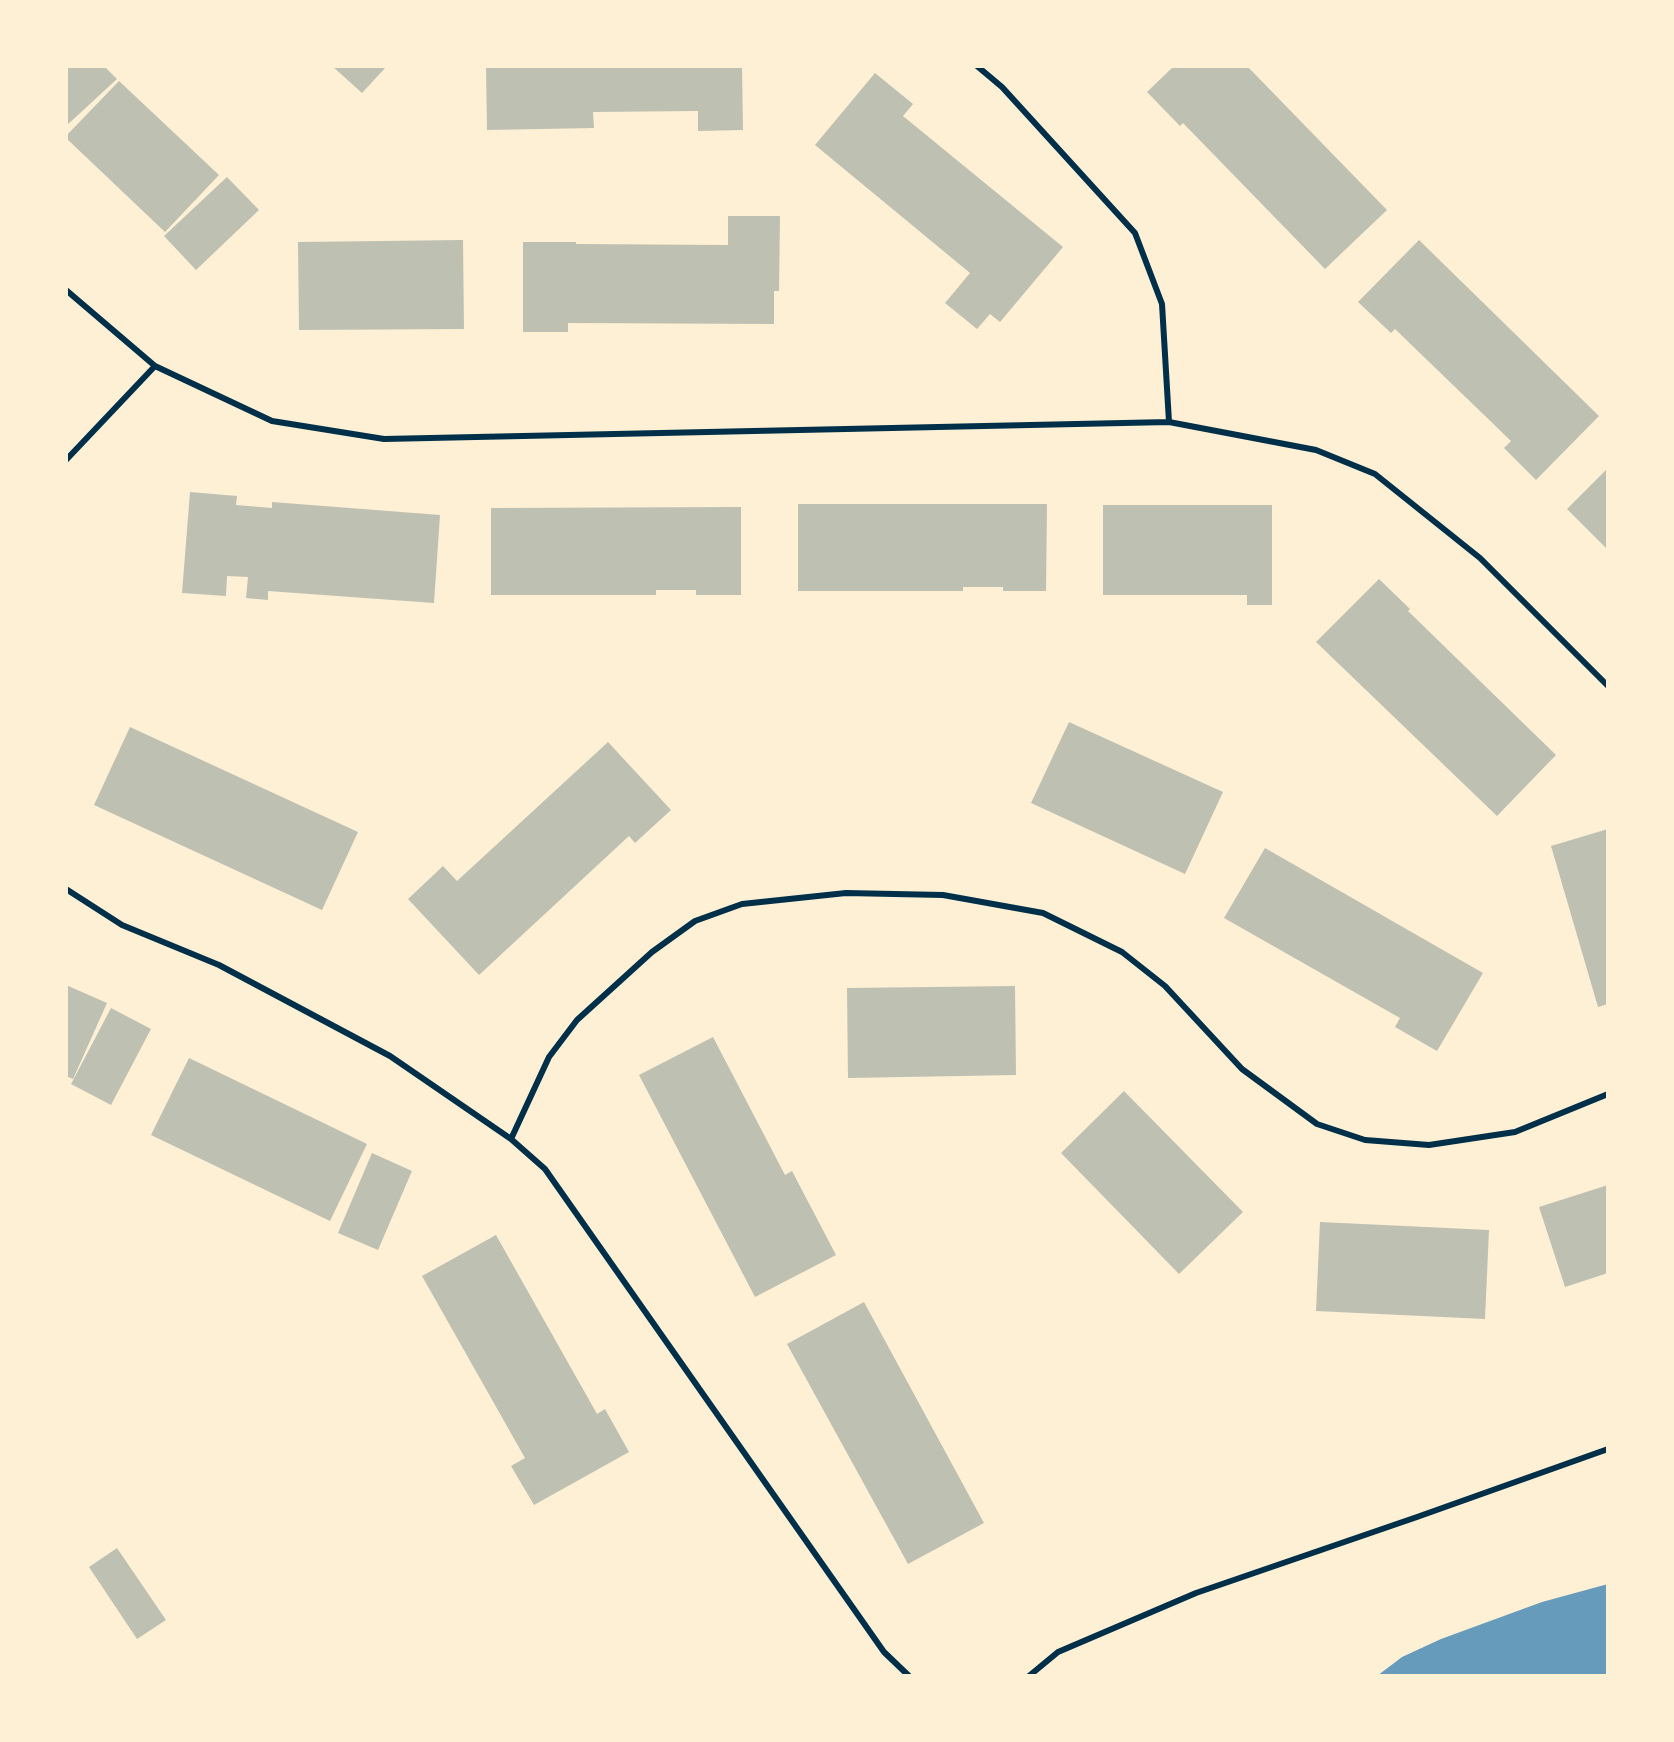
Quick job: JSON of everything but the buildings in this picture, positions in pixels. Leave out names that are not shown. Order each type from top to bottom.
[{"type":"street","points":[[977,66],[1002,87],[1135,233],[1162,304],[1169,422]]},
{"type":"street","points":[[66,290],[155,366],[272,421],[384,439],[1169,422],[1316,450],[1375,474],[1480,558],[1608,686]]},
{"type":"street","points":[[66,460],[155,366]]},
{"type":"street","points":[[66,889],[122,925],[219,965],[390,1056],[511,1139],[545,1169],[884,1652],[909,1676]]},
{"type":"street","points":[[511,1139],[549,1057],[577,1020],[652,952],[695,921],[742,904],[846,894],[944,895],[1043,913],[1122,952],[1165,986],[1242,1069],[1317,1124],[1365,1140],[1429,1145],[1515,1132],[1608,1094]]},
{"type":"street","points":[[1029,1676],[1058,1652],[1196,1593],[1608,1449]]},
{"type":"water","points":[[1608,1584],[1608,1676],[1377,1676],[1402,1657],[1441,1639],[1542,1602]]}]
